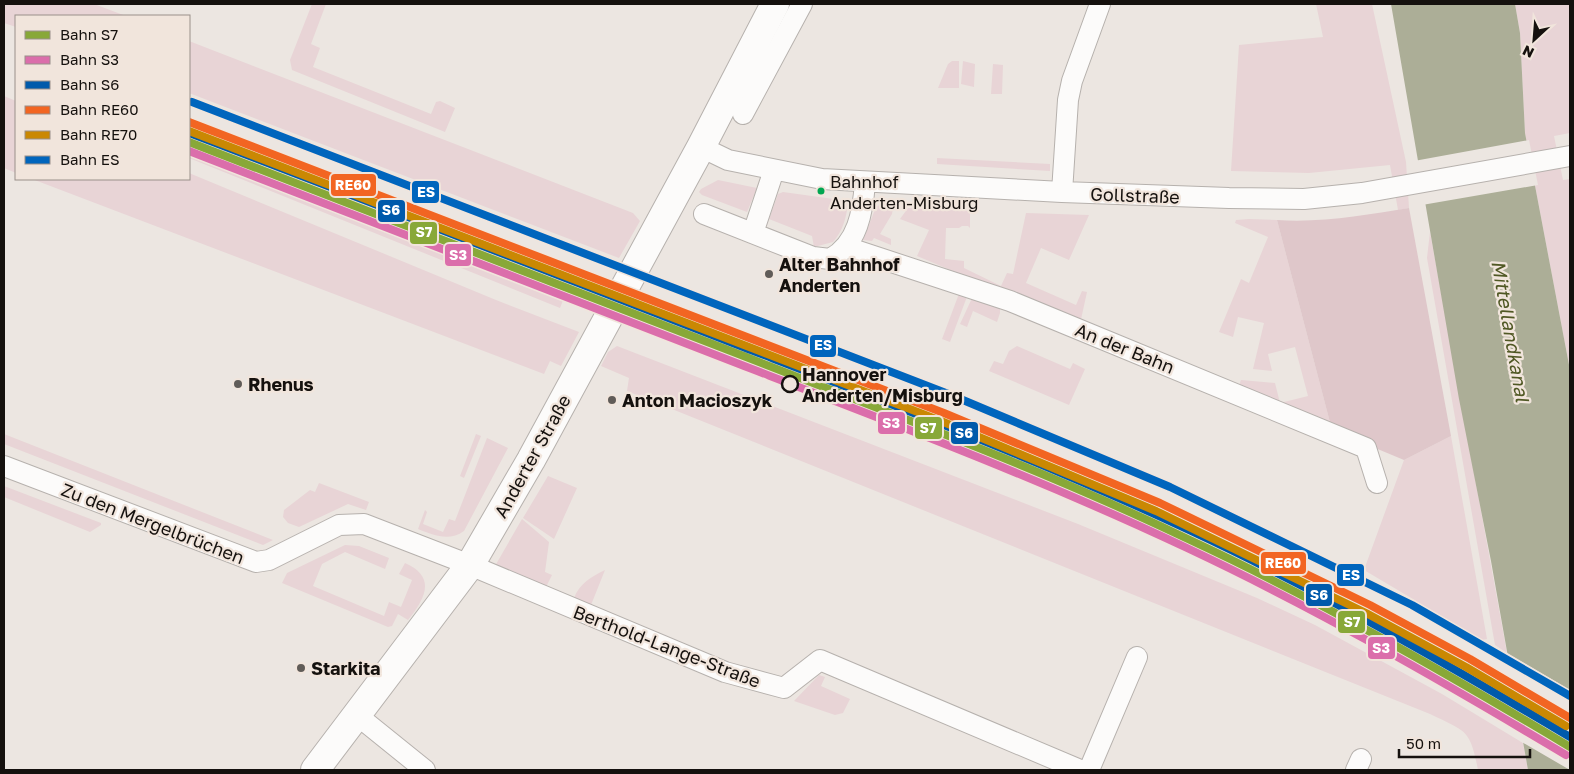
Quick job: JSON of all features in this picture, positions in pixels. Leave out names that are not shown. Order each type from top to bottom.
[{"type":"main road","name":"Anderter Straße","points":[[315,770],[358,716],[470,565],[701,147],[775,4]]},
{"type":"street","points":[[743,114],[802,4]]},
{"type":"street","points":[[1062,192],[1068,100],[1072,81],[1100,4]]},
{"type":"street","name":"Gollstraße","points":[[701,147],[728,160],[774,170],[822,178],[865,182],[1062,192],[1304,198],[1394,187],[1564,157]]},
{"type":"street","points":[[753,233],[774,170]]},
{"type":"street","points":[[704,214],[813,257],[830,259],[846,247],[863,212],[865,182]]},
{"type":"street","name":"An der Bahn","points":[[846,247],[1010,301],[1366,448],[1377,482]]},
{"type":"street","name":"Zu den Mergelbrüchen","points":[[4,466],[256,562],[270,560],[339,525],[364,524],[470,565]]},
{"type":"street","name":"Berthold-Lange-Straße","points":[[470,565],[676,653],[758,682],[784,688],[820,660],[1080,770]]},
{"type":"street","points":[[1089,770],[1136,657]]},
{"type":"street","points":[[358,716],[425,770]]},
{"type":"shaded area","points":[[4,4],[94,4],[123,15],[15,15],[15,27],[4,23]]},
{"type":"shaded area","points":[[312,4],[326,4],[311,44],[320,48],[313,67],[431,114],[436,102],[440,101],[455,108],[445,132],[292,70],[290,60]]},
{"type":"shaded area","points":[[1316,4],[1372,4],[1406,162],[1409,208],[1398,210],[1390,165],[1309,173],[1231,171],[1239,45],[1323,37]]},
{"type":"shaded area","points":[[1515,4],[1570,4],[1570,133],[1554,136],[1563,180],[1570,179],[1570,370],[1525,133],[1520,33]]},
{"type":"shaded area","points":[[190,41],[633,213],[640,221],[619,258],[190,93]]},
{"type":"shaded area","points":[[952,61],[959,61],[959,88],[938,88],[948,64]]},
{"type":"shaded area","points":[[963,61],[975,64],[974,87],[961,84]]},
{"type":"shaded area","points":[[993,64],[1003,65],[1002,94],[991,94]]},
{"type":"shaded area","points":[[4,96],[15,101],[15,173],[4,168]]},
{"type":"shaded area","points":[[190,149],[566,293],[560,308],[190,158]]},
{"type":"shaded area","points":[[937,158],[1050,164],[1050,171],[937,164]]},
{"type":"shaded area","points":[[190,173],[496,300],[579,332],[561,366],[550,361],[544,374],[35,180],[190,180]]},
{"type":"shaded area","points":[[718,180],[757,188],[747,212],[702,195],[699,192]]},
{"type":"shaded area","points":[[783,192],[848,201],[844,223],[833,242],[814,247],[812,236],[769,219],[778,194]]},
{"type":"shaded area","points":[[881,204],[893,208],[892,214],[880,234],[891,239],[891,245],[874,238],[872,241],[863,240],[876,207]]},
{"type":"shaded area","points":[[908,208],[970,211],[970,228],[962,226],[959,228],[946,228],[945,259],[964,261],[964,268],[1001,286],[1007,273],[1013,274],[1026,213],[1089,215],[1069,260],[1041,248],[1026,283],[1076,305],[1082,291],[1087,292],[1080,324],[917,256],[929,230],[900,219]]},
{"type":"shaded area","points":[[1409,208],[1451,436],[1404,460],[1332,430],[1277,220],[1294,221],[1360,216]]},
{"type":"shaded area","points":[[1236,220],[1277,220],[1332,430],[1237,391],[1241,380],[1275,383],[1280,403],[1308,396],[1295,347],[1268,354],[1272,371],[1253,369],[1264,323],[1238,317],[1233,337],[1219,332],[1241,279],[1249,283],[1268,237],[1235,223]]},
{"type":"shaded area","points":[[1430,232],[1507,653],[1495,645],[1427,258]]},
{"type":"shaded area","points":[[960,291],[968,294],[950,342],[942,339]]},
{"type":"shaded area","points":[[973,296],[1000,305],[997,322],[973,311],[967,327],[960,324]]},
{"type":"shaded area","points":[[617,346],[1078,524],[1257,598],[1315,625],[1442,694],[1523,743],[1528,770],[1478,770],[1472,746],[1465,733],[1430,714],[627,391],[629,378],[601,366],[608,352]]},
{"type":"shaded area","points":[[1017,346],[1070,369],[1073,363],[1085,369],[1069,405],[989,371],[994,361],[1003,364],[1009,351]]},
{"type":"shaded area","points":[[4,434],[273,540],[263,545],[4,444]]},
{"type":"shaded area","points":[[476,434],[481,436],[464,478],[460,476]]},
{"type":"shaded area","points":[[1451,436],[1487,639],[1482,640],[1364,570],[1404,460]]},
{"type":"shaded area","points":[[487,438],[508,448],[464,531],[447,537],[418,529],[425,510],[427,512],[423,524],[443,532],[449,519],[455,521]]},
{"type":"shaded area","points":[[548,476],[577,488],[554,539],[523,518]]},
{"type":"shaded area","points":[[319,483],[369,502],[366,510],[348,504],[299,527],[288,523],[283,517],[284,510],[310,490],[315,492]]},
{"type":"shaded area","points":[[4,486],[101,523],[101,525],[90,532],[4,497]]},
{"type":"shaded area","points":[[522,519],[549,542],[545,572],[552,575],[546,587],[495,566]]},
{"type":"shaded area","points":[[345,545],[359,546],[389,558],[385,569],[345,552],[322,564],[313,586],[384,616],[389,602],[401,607],[412,580],[399,574],[405,563],[421,575],[425,589],[419,604],[408,620],[398,614],[392,626],[388,627],[282,583],[287,573]]},
{"type":"shaded area","points":[[605,570],[591,605],[574,598],[579,588],[586,581]]},
{"type":"shaded area","points":[[819,675],[825,677],[821,686],[850,699],[843,713],[835,715],[794,701]]},
{"type":"water","name":"Mittellandkanal","points":[[1391,4],[1515,4],[1520,33],[1525,133],[1570,370],[1570,770],[1528,770],[1491,561],[1459,399]]},
{"type":"pier","points":[[1529,140],[1538,185],[1422,205],[1414,161]]},
{"type":"pier","points":[[1504,651],[1570,690],[1570,730],[1512,695]]},
{"type":"pier","points":[[1512,698],[1570,733],[1570,770],[1520,741]]},
{"type":"rail line","name":"ES","points":[[192,102],[951,395],[1170,487],[1412,605],[1570,696]]},
{"type":"rail line","name":"RE60","points":[[190,122],[944,413],[1160,503],[1370,605],[1470,659],[1570,718]]},
{"type":"rail line","name":"RE70","points":[[190,131],[941,421],[1156,511],[1366,613],[1466,667],[1566,726]]},
{"type":"rail line","name":"S6","points":[[192,134],[913,413],[1081,481],[1240,554],[1336,604],[1431,656],[1570,737]]},
{"type":"rail line","name":"S7","points":[[190,142],[911,421],[1024,466],[1135,514],[1239,563],[1335,613],[1430,665],[1570,747]]},
{"type":"rail line","name":"S3","points":[[190,151],[909,430],[1077,498],[1236,571],[1284,596],[1426,673],[1566,755]]},
{"type":"place","name":"Bahnhof Anderten-Misburg","points":[[821,191]]},
{"type":"place","name":"Alter Bahnhof Anderten","points":[[769,274]]},
{"type":"place","name":"Rhenus","points":[[238,384]]},
{"type":"place","name":"Hannover Anderten/Misburg","points":[[790,384]]},
{"type":"place","name":"Anton Macioszyk","points":[[612,400]]},
{"type":"place","name":"Starkita","points":[[301,668]]}]
